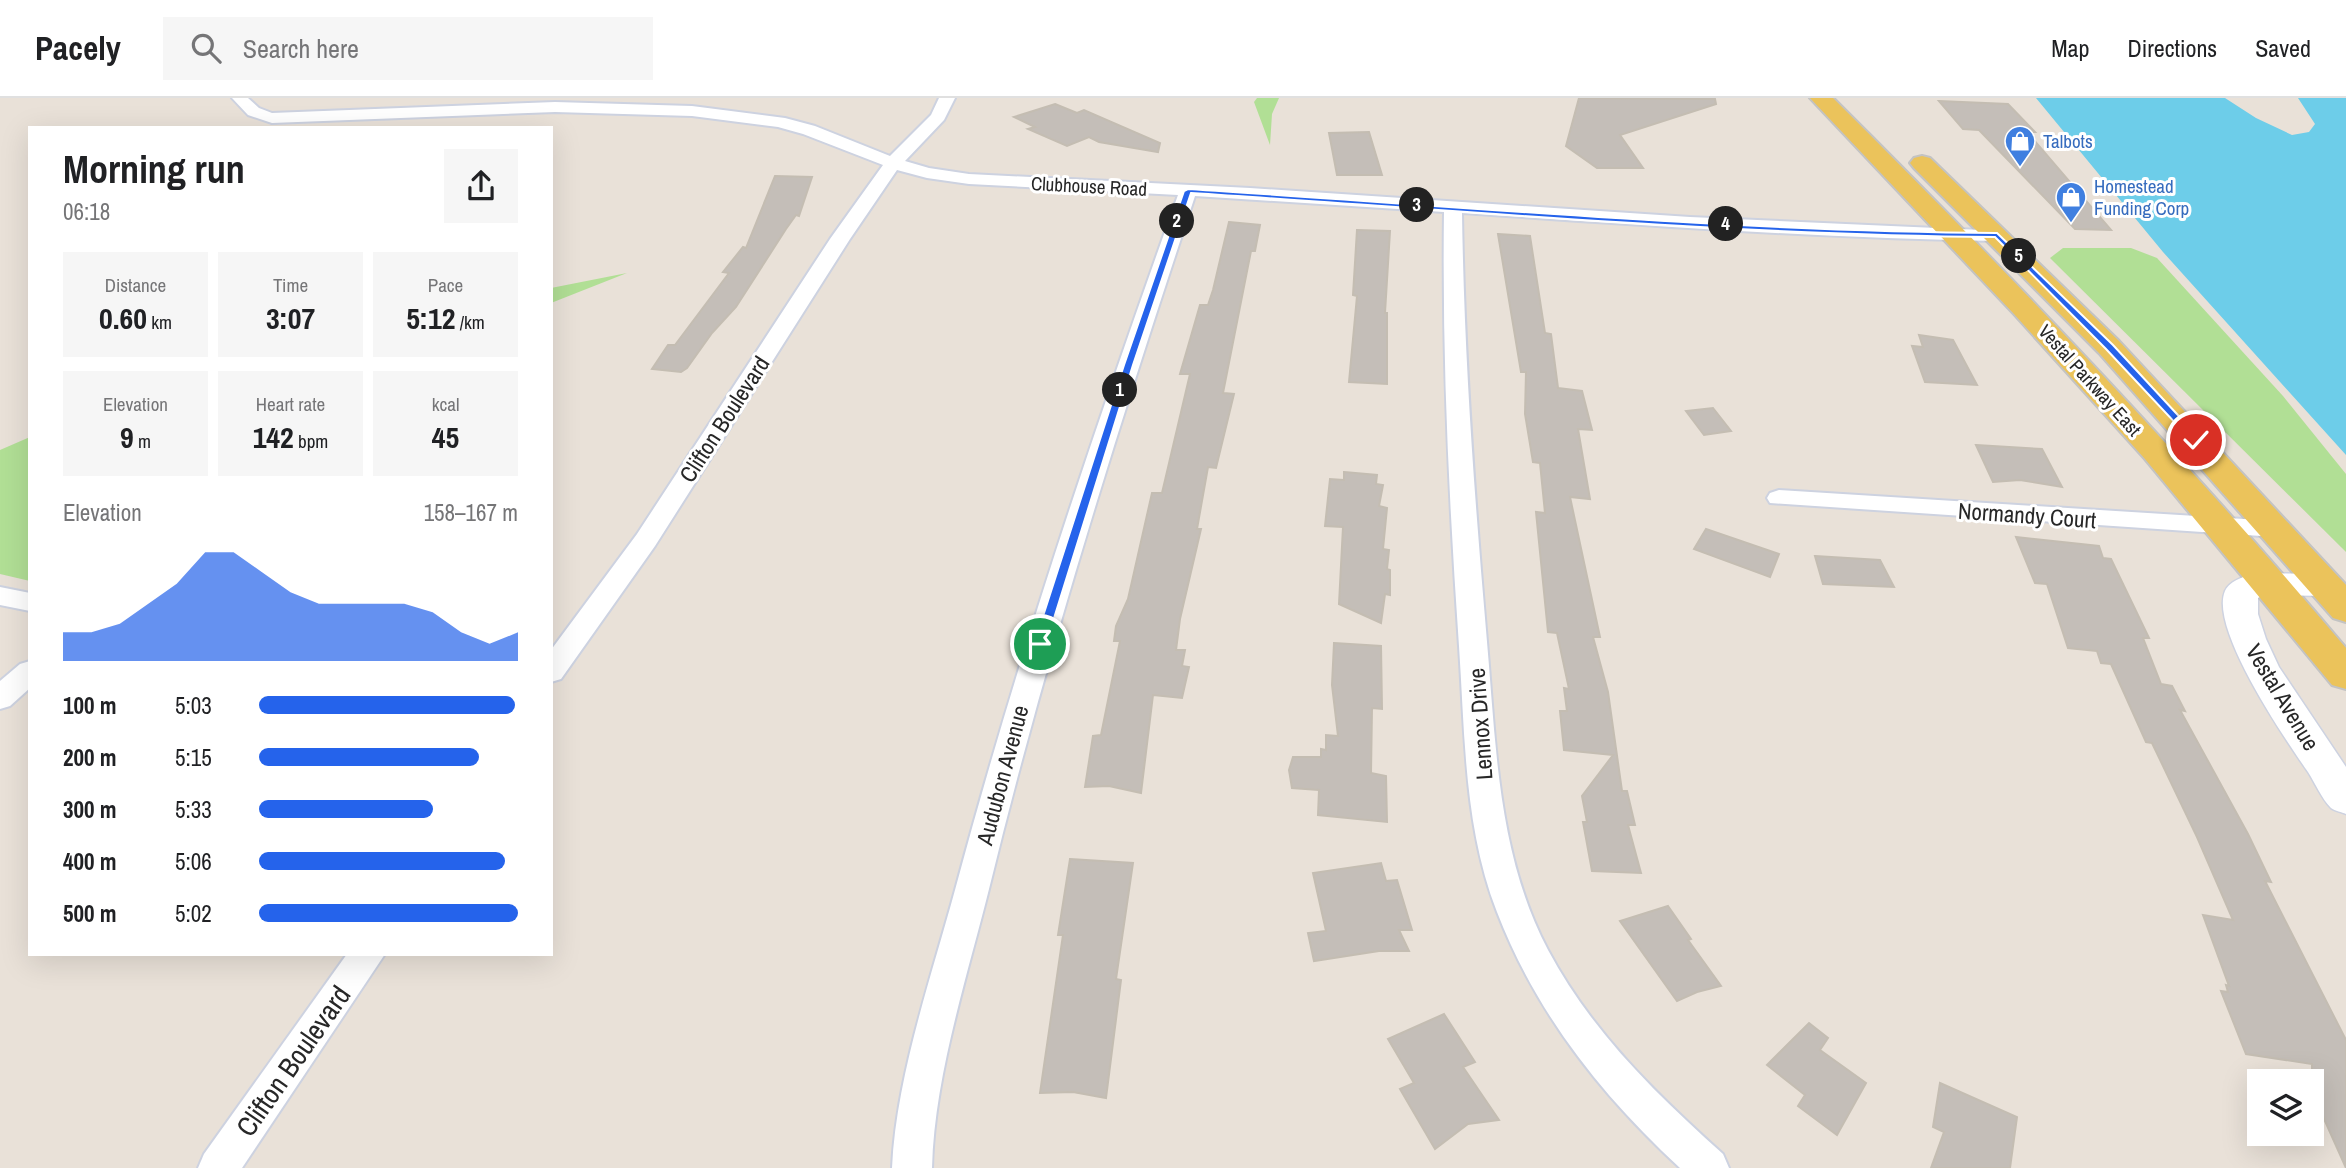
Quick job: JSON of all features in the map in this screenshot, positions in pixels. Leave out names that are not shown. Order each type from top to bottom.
[{"type":"main road","name":"Vestal Parkway East","points":[[1821,98],[2074,360],[2272,584],[2346,675]]},
{"type":"main road","name":"Vestal Parkway East","points":[[1902,143],[2109,347],[2336,597]]},
{"type":"street","name":"Clubhouse Road","points":[[240,98],[248,110],[272,118],[555,107],[614,107],[727,114],[809,130],[893,163],[927,173],[982,180],[1690,223],[1957,236],[1997,235]]},
{"type":"street","name":"Clifton Boulevard","points":[[553,666],[659,521],[840,239],[893,163],[929,128],[947,98]]},
{"type":"street","name":"Audubon Avenue","points":[[912,1168],[914,1135],[934,1035],[1011,737],[1128,365],[1188,191]]},
{"type":"street","name":"Lennox Drive","points":[[1453,207],[1452,308],[1460,447],[1485,800],[1492,846],[1511,909],[1539,971],[1574,1026],[1621,1084],[1709,1168]]},
{"type":"street","name":"Normandy Court","points":[[1779,498],[2276,529]]},
{"type":"street","name":"Vestal Avenue","points":[[2336,597],[2272,584],[2257,584],[2241,593],[2239,612],[2242,627],[2269,679],[2346,798]]},
{"type":"street","points":[[0,596],[28,602]]},
{"type":"street","points":[[0,698],[28,673]]},
{"type":"street","name":"Clifton Boulevard","points":[[218,1168],[366,956]]},
{"type":"green space","points":[[1257,98],[1279,98],[1272,114],[1270,145],[1254,102]]},
{"type":"green space","points":[[2063,248],[2131,248],[2157,258],[2283,396],[2346,474],[2346,552],[2050,258]]},
{"type":"green space","points":[[627,273],[553,302],[553,288]]},
{"type":"green space","points":[[28,438],[28,581],[0,574],[0,450]]},
{"type":"water","points":[[2036,98],[2225,98],[2256,118],[2292,135],[2309,132],[2315,124],[2298,98],[2346,98],[2346,455],[2163,252]]},
{"type":"building","points":[[1579,98],[1715,99],[1716,104],[1620,135],[1643,168],[1597,168],[1566,146]]},
{"type":"building","points":[[1939,101],[2008,104],[2035,132],[2027,132],[2111,230],[2075,229],[1979,130],[1963,129]]},
{"type":"building","points":[[1055,104],[1077,113],[1084,110],[1160,143],[1158,152],[1099,142],[1089,137],[1067,146],[1028,129],[1035,127],[1014,117]]},
{"type":"building","points":[[1369,132],[1382,175],[1337,175],[1329,133]]},
{"type":"building","points":[[775,176],[812,177],[799,216],[796,215],[786,229],[736,307],[712,333],[687,368],[681,372],[652,369],[668,345],[675,345],[729,273],[723,272],[743,247],[746,248]]},
{"type":"building","points":[[1229,222],[1260,225],[1255,251],[1251,251],[1223,393],[1234,394],[1216,468],[1208,467],[1197,529],[1201,529],[1180,619],[1176,650],[1185,650],[1182,666],[1189,667],[1182,698],[1153,695],[1141,793],[1109,786],[1085,787],[1093,736],[1101,735],[1120,641],[1114,641],[1116,626],[1128,599],[1152,493],[1162,493],[1190,374],[1180,374],[1200,305],[1208,305],[1213,290]]},
{"type":"building","points":[[1357,230],[1390,231],[1385,313],[1387,384],[1349,382],[1357,296],[1353,295]]},
{"type":"building","points":[[1498,234],[1530,236],[1545,333],[1551,334],[1558,388],[1582,391],[1592,430],[1578,429],[1590,499],[1570,497],[1600,637],[1593,637],[1608,692],[1622,791],[1627,791],[1635,825],[1628,825],[1641,873],[1592,871],[1583,822],[1587,822],[1582,796],[1613,755],[1564,750],[1560,711],[1567,711],[1564,688],[1569,689],[1557,633],[1548,632],[1536,512],[1545,513],[1540,463],[1533,462],[1525,414],[1526,372],[1521,372]]},
{"type":"building","points":[[1919,335],[1953,340],[1977,385],[1925,382],[1912,346],[1923,347]]},
{"type":"building","points":[[1713,408],[1731,431],[1704,435],[1686,411]]},
{"type":"building","points":[[1976,445],[2042,449],[2062,487],[2020,480],[1993,482]]},
{"type":"building","points":[[1344,472],[1377,475],[1376,484],[1383,485],[1379,506],[1387,508],[1383,549],[1389,550],[1387,569],[1390,570],[1390,595],[1385,594],[1381,623],[1339,604],[1343,527],[1325,526],[1330,479],[1344,480]]},
{"type":"building","points":[[1706,529],[1779,554],[1770,577],[1694,549]]},
{"type":"building","points":[[2016,537],[2099,546],[2103,558],[2111,559],[2149,638],[2143,638],[2161,684],[2172,686],[2185,711],[2180,710],[2248,834],[2271,882],[2265,881],[2346,1040],[2346,1168],[2324,1119],[2324,1069],[2312,1069],[2312,1064],[2246,1054],[2221,991],[2228,992],[2226,985],[2229,986],[2203,915],[2233,920],[2197,837],[2152,743],[2146,742],[2111,664],[2101,663],[2097,651],[2068,648],[2047,584],[2035,583]]},
{"type":"building","points":[[1815,556],[1880,560],[1894,587],[1823,584]]},
{"type":"building","points":[[1334,643],[1381,646],[1382,709],[1372,708],[1371,773],[1386,776],[1387,822],[1318,815],[1319,790],[1292,788],[1289,770],[1293,757],[1321,757],[1321,749],[1326,750],[1326,735],[1338,736],[1332,685]]},
{"type":"building","points":[[1070,859],[1133,863],[1116,979],[1121,980],[1106,1098],[1073,1092],[1040,1093],[1063,935],[1058,935]]},
{"type":"building","points":[[1381,863],[1386,881],[1397,880],[1412,930],[1399,930],[1409,951],[1379,951],[1314,961],[1308,933],[1326,931],[1313,873]]},
{"type":"building","points":[[1668,906],[1691,939],[1688,940],[1721,986],[1677,1001],[1620,921]]},
{"type":"building","points":[[1444,1014],[1475,1062],[1463,1067],[1499,1120],[1468,1124],[1435,1149],[1400,1089],[1414,1083],[1388,1039]]},
{"type":"building","points":[[1809,1023],[1828,1038],[1820,1050],[1866,1083],[1837,1135],[1798,1106],[1805,1095],[1767,1065]]},
{"type":"building","points":[[1940,1083],[2017,1117],[2010,1168],[1931,1168],[1944,1132],[1933,1127]]},
{"type":"place","name":"Talbots","points":[[2020,168]]},
{"type":"place","name":"Homestead Funding Corp","points":[[2071,224]]},
{"type":"route","points":[[1040,644],[1128,365],[1188,191],[1690,223],[1957,236],[1997,235],[2109,347],[2196,440]]}]
